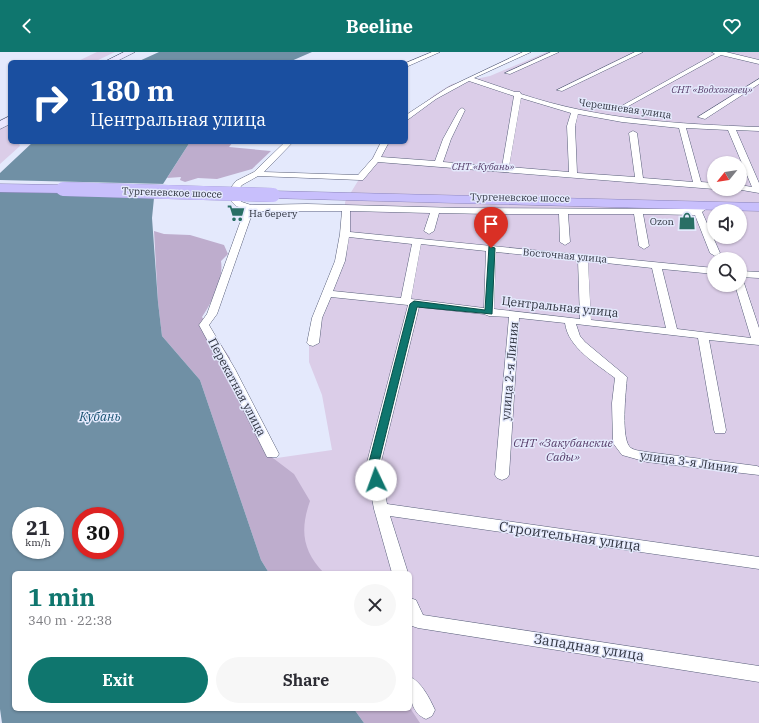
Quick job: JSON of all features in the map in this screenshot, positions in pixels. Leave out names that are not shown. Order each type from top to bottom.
[{"type":"highway","name":"Тургеневское шоссе","points":[[0,188],[707,206]]},
{"type":"highway","name":"Тургеневское шоссе","points":[[728,204],[759,201]]},
{"type":"main road","points":[[102,60],[120,52]]},
{"type":"main road","points":[[113,60],[131,52]]},
{"type":"street","points":[[408,65],[437,52]]},
{"type":"street","points":[[408,118],[421,106],[441,93],[528,52]]},
{"type":"street","points":[[508,73],[556,52]]},
{"type":"street","points":[[560,90],[640,52]]},
{"type":"street","points":[[621,108],[719,52],[759,62]]},
{"type":"street","name":"Черешневая улица","points":[[468,80],[518,93],[575,112],[614,118],[682,125],[759,129]]},
{"type":"street","points":[[702,117],[759,81]]},
{"type":"street","points":[[505,170],[518,93]]},
{"type":"street","points":[[438,164],[447,139],[462,110]]},
{"type":"street","points":[[573,175],[571,126],[575,112]]},
{"type":"street","points":[[682,125],[698,185]]},
{"type":"street","points":[[731,128],[759,201]]},
{"type":"street","points":[[633,134],[639,180]]},
{"type":"street","points":[[287,144],[257,174],[239,183],[229,195],[239,204],[250,208],[307,207],[495,212],[638,212],[707,206]]},
{"type":"street","points":[[257,174],[360,178],[376,159],[384,144]]},
{"type":"street","points":[[376,159],[707,186]]},
{"type":"street","points":[[747,193],[759,201]]},
{"type":"street","name":"Перекатная улица","points":[[250,208],[212,314],[204,325],[213,343],[230,369],[272,454]]},
{"type":"street","points":[[313,343],[317,318],[331,294],[340,260],[345,234],[346,208]]},
{"type":"street","points":[[428,231],[435,211]]},
{"type":"street","points":[[491,234],[495,212]]},
{"type":"street","points":[[563,212],[565,242]]},
{"type":"street","points":[[638,212],[644,246]]},
{"type":"street","name":"Восточная улица","points":[[345,234],[707,270]]},
{"type":"street","points":[[399,571],[381,509],[373,466],[409,303],[417,241]]},
{"type":"street","points":[[489,313],[491,248]]},
{"type":"street","points":[[582,257],[586,322]]},
{"type":"street","points":[[656,264],[672,332]]},
{"type":"street","points":[[747,274],[759,275]]},
{"type":"street","points":[[742,292],[759,342]]},
{"type":"street","name":"Центральная улица","points":[[331,294],[514,316],[586,322],[759,342]]},
{"type":"street","name":"улица 2-я Линия","points":[[502,475],[514,316]]},
{"type":"street","name":"улица 3-я Линия","points":[[570,321],[570,327],[579,342],[621,377],[618,403],[620,442],[627,452],[647,457],[757,471]]},
{"type":"street","points":[[703,335],[720,430]]},
{"type":"street","name":"Строительная улица","points":[[381,509],[759,563]]},
{"type":"street","name":"Западная улица","points":[[414,623],[759,674]]},
{"type":"street","points":[[412,688],[426,710]]},
{"type":"green space","points":[[97,52],[115,52],[98,60],[80,60]]},
{"type":"green space","name":"СНТ «Закубанские Сады»","points":[[547,52],[759,52],[759,723],[399,723],[408,711],[412,711],[412,571],[308,571],[263,460],[332,450],[322,395],[309,362],[309,345],[345,234],[345,202],[381,144],[408,144],[408,116],[434,95],[452,84],[490,76]]},
{"type":"green space","points":[[8,123],[8,144],[19,144],[20,146],[0,164],[0,129]]},
{"type":"shaded area","points":[[189,144],[231,144],[229,147],[271,151],[252,169],[217,179],[198,178],[185,182],[180,180],[181,177],[167,178]]},
{"type":"shaded area","points":[[154,231],[164,234],[190,235],[224,245],[228,254],[221,261],[221,275],[219,283],[210,304],[202,317],[230,358],[232,375],[269,455],[294,474],[310,501],[305,521],[305,539],[311,556],[322,571],[268,571],[261,560],[200,380],[162,336],[158,302]]},
{"type":"shaded area","points":[[355,711],[412,711],[420,723],[364,723]]},
{"type":"water","points":[[159,52],[312,52],[294,60],[141,60]]},
{"type":"water","name":"Кубань","points":[[31,144],[189,144],[154,198],[152,218],[162,336],[200,380],[261,560],[268,571],[12,571],[12,711],[355,711],[364,723],[2,723],[0,709],[0,173]]},
{"type":"pier","points":[[0,180],[166,184],[158,195],[0,191]]},
{"type":"place","name":"На берегу","points":[[236,213]]},
{"type":"place","name":"Ozon","points":[[687,221]]},
{"type":"route","points":[[376,480],[373,466],[414,304],[489,313],[491,248]]},
{"type":"park label","name":"СНТ «Водхозовец»","points":[[712,89]]},
{"type":"park label","name":"СНТ «Кубань»","points":[[483,166]]}]
